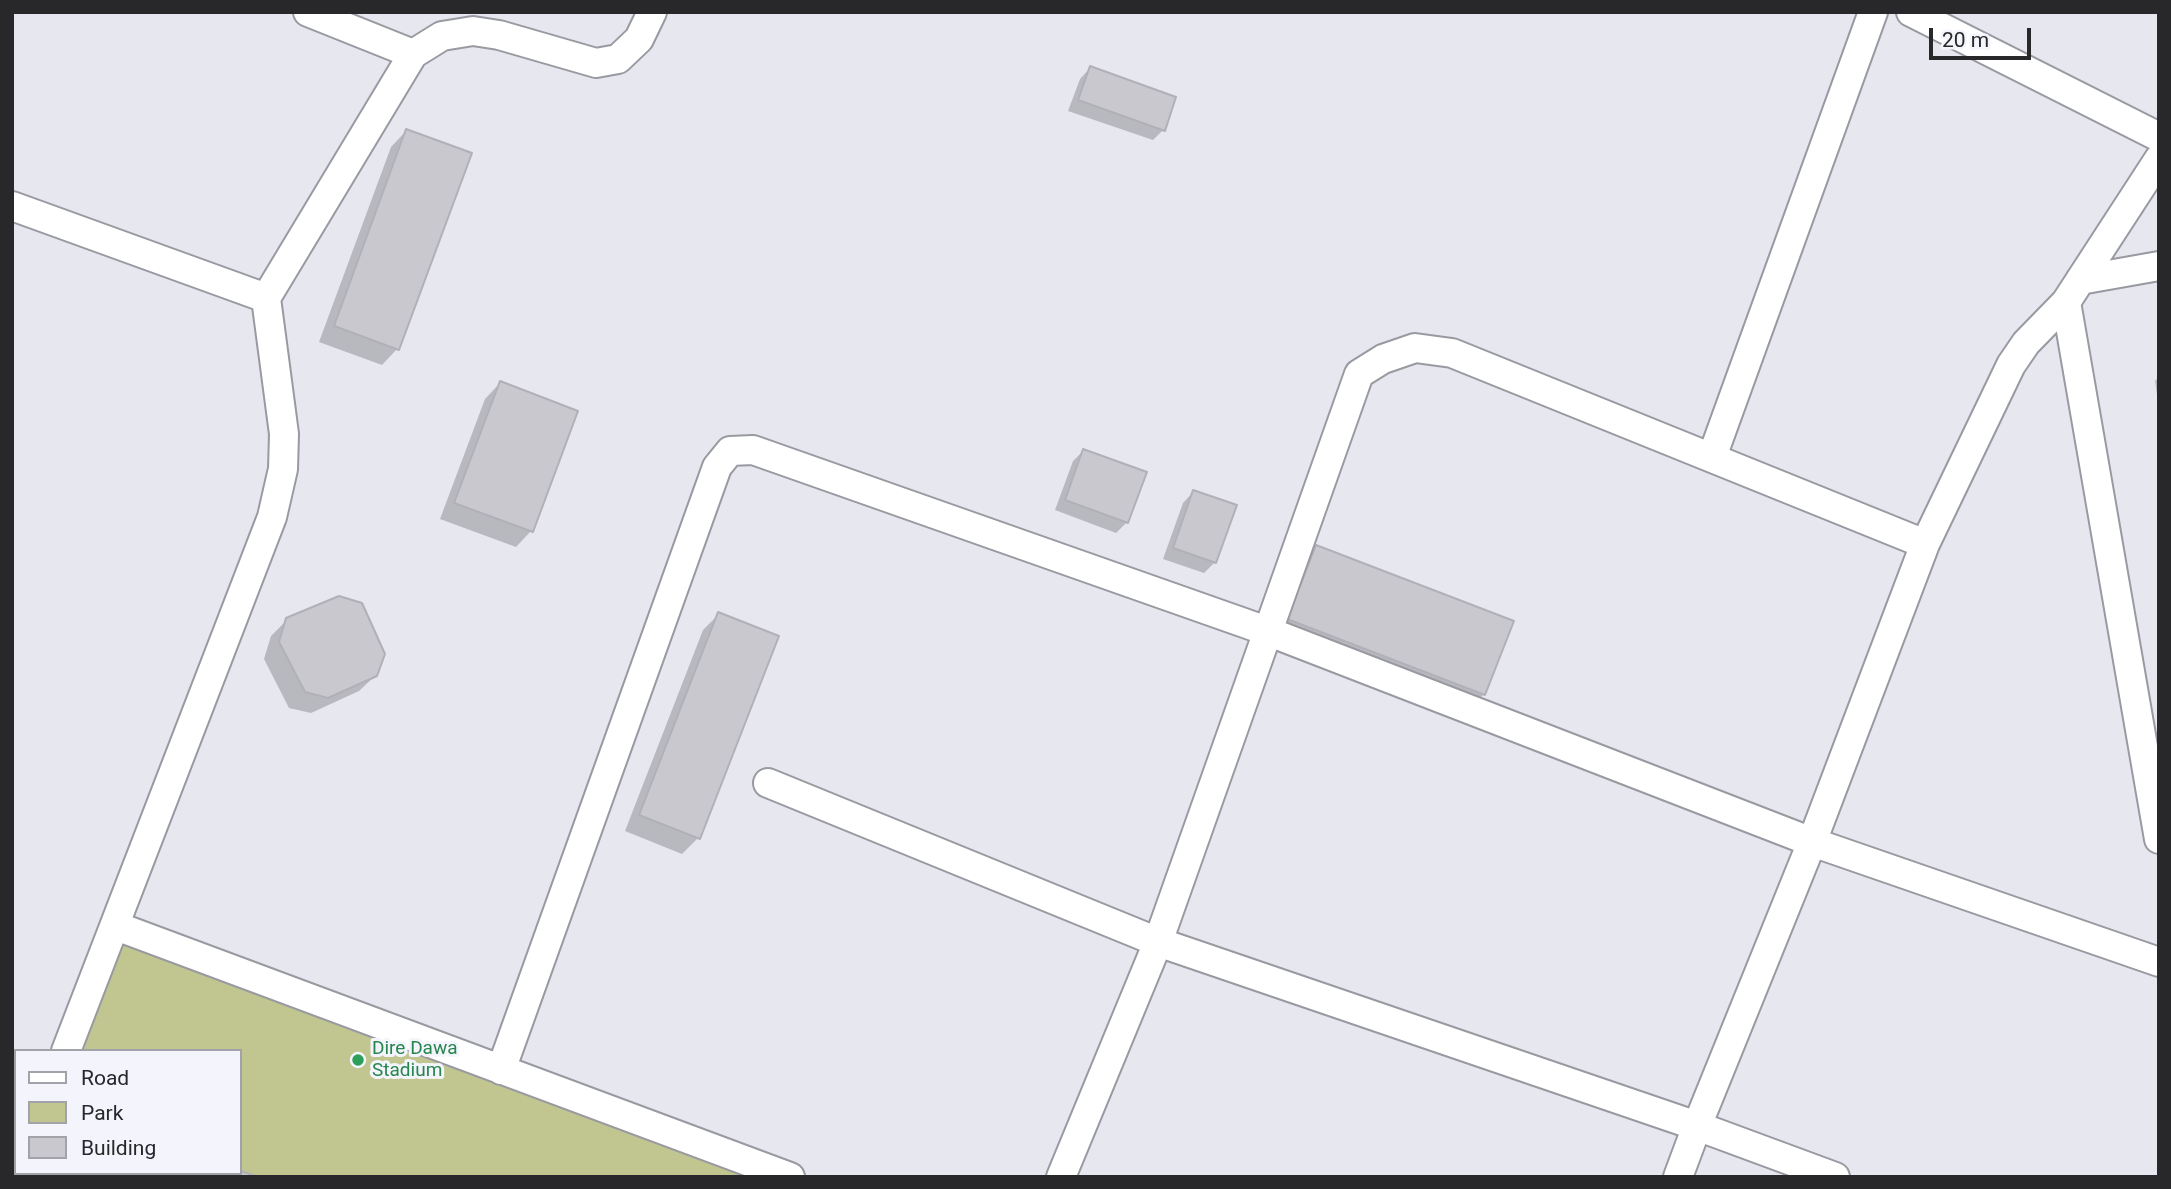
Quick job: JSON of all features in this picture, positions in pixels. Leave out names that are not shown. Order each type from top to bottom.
[{"type":"street","points":[[308,12],[413,54]]},
{"type":"street","points":[[67,1049],[272,517],[283,469],[284,434],[266,298],[413,54],[442,36],[473,30],[596,63],[618,59],[639,39],[652,12]]},
{"type":"street","points":[[1712,457],[1873,12]]},
{"type":"street","points":[[1911,12],[2159,137]]},
{"type":"street","points":[[1678,1177],[1812,842],[1925,544],[2011,365],[2026,343],[2073,291],[2159,159]]},
{"type":"street","points":[[12,206],[266,298]]},
{"type":"street","points":[[2073,291],[2159,266]]},
{"type":"street","points":[[2073,291],[2159,839]]},
{"type":"street","points":[[1061,1177],[1158,942],[1359,374],[1383,359],[1415,348],[1452,352],[1925,544]]},
{"type":"street","points":[[501,1070],[717,467],[730,451],[753,450],[1267,631],[1812,842],[2159,962]]},
{"type":"street","points":[[768,783],[1158,942],[1697,1126],[1835,1177]]},
{"type":"street","points":[[116,926],[790,1177]]},
{"type":"green space","name":"Dire Dawa Stadium","points":[[116,926],[790,1177],[15,1177],[242,1175],[242,1049],[67,1049]]},
{"type":"building","points":[[1090,66],[1176,97],[1165,131],[1078,100]]},
{"type":"building","points":[[406,129],[472,153],[399,350],[334,326]]},
{"type":"building","points":[[500,381],[578,411],[533,532],[454,503]]},
{"type":"building","points":[[1083,449],[1147,472],[1128,523],[1065,500]]},
{"type":"building","points":[[1193,490],[1237,505],[1216,563],[1173,548]]},
{"type":"building","points":[[1316,545],[1514,621],[1485,695],[1287,619]]},
{"type":"building","points":[[339,596],[362,603],[385,654],[377,676],[328,698],[305,692],[279,642],[286,618]]},
{"type":"building","points":[[718,612],[779,636],[700,839],[639,815]]},
{"type":"building","points":[[242,1172],[259,1177],[81,1177],[242,1175]]},
{"type":"place","name":"Dire Dawa Stadium","points":[[358,1060]]}]
